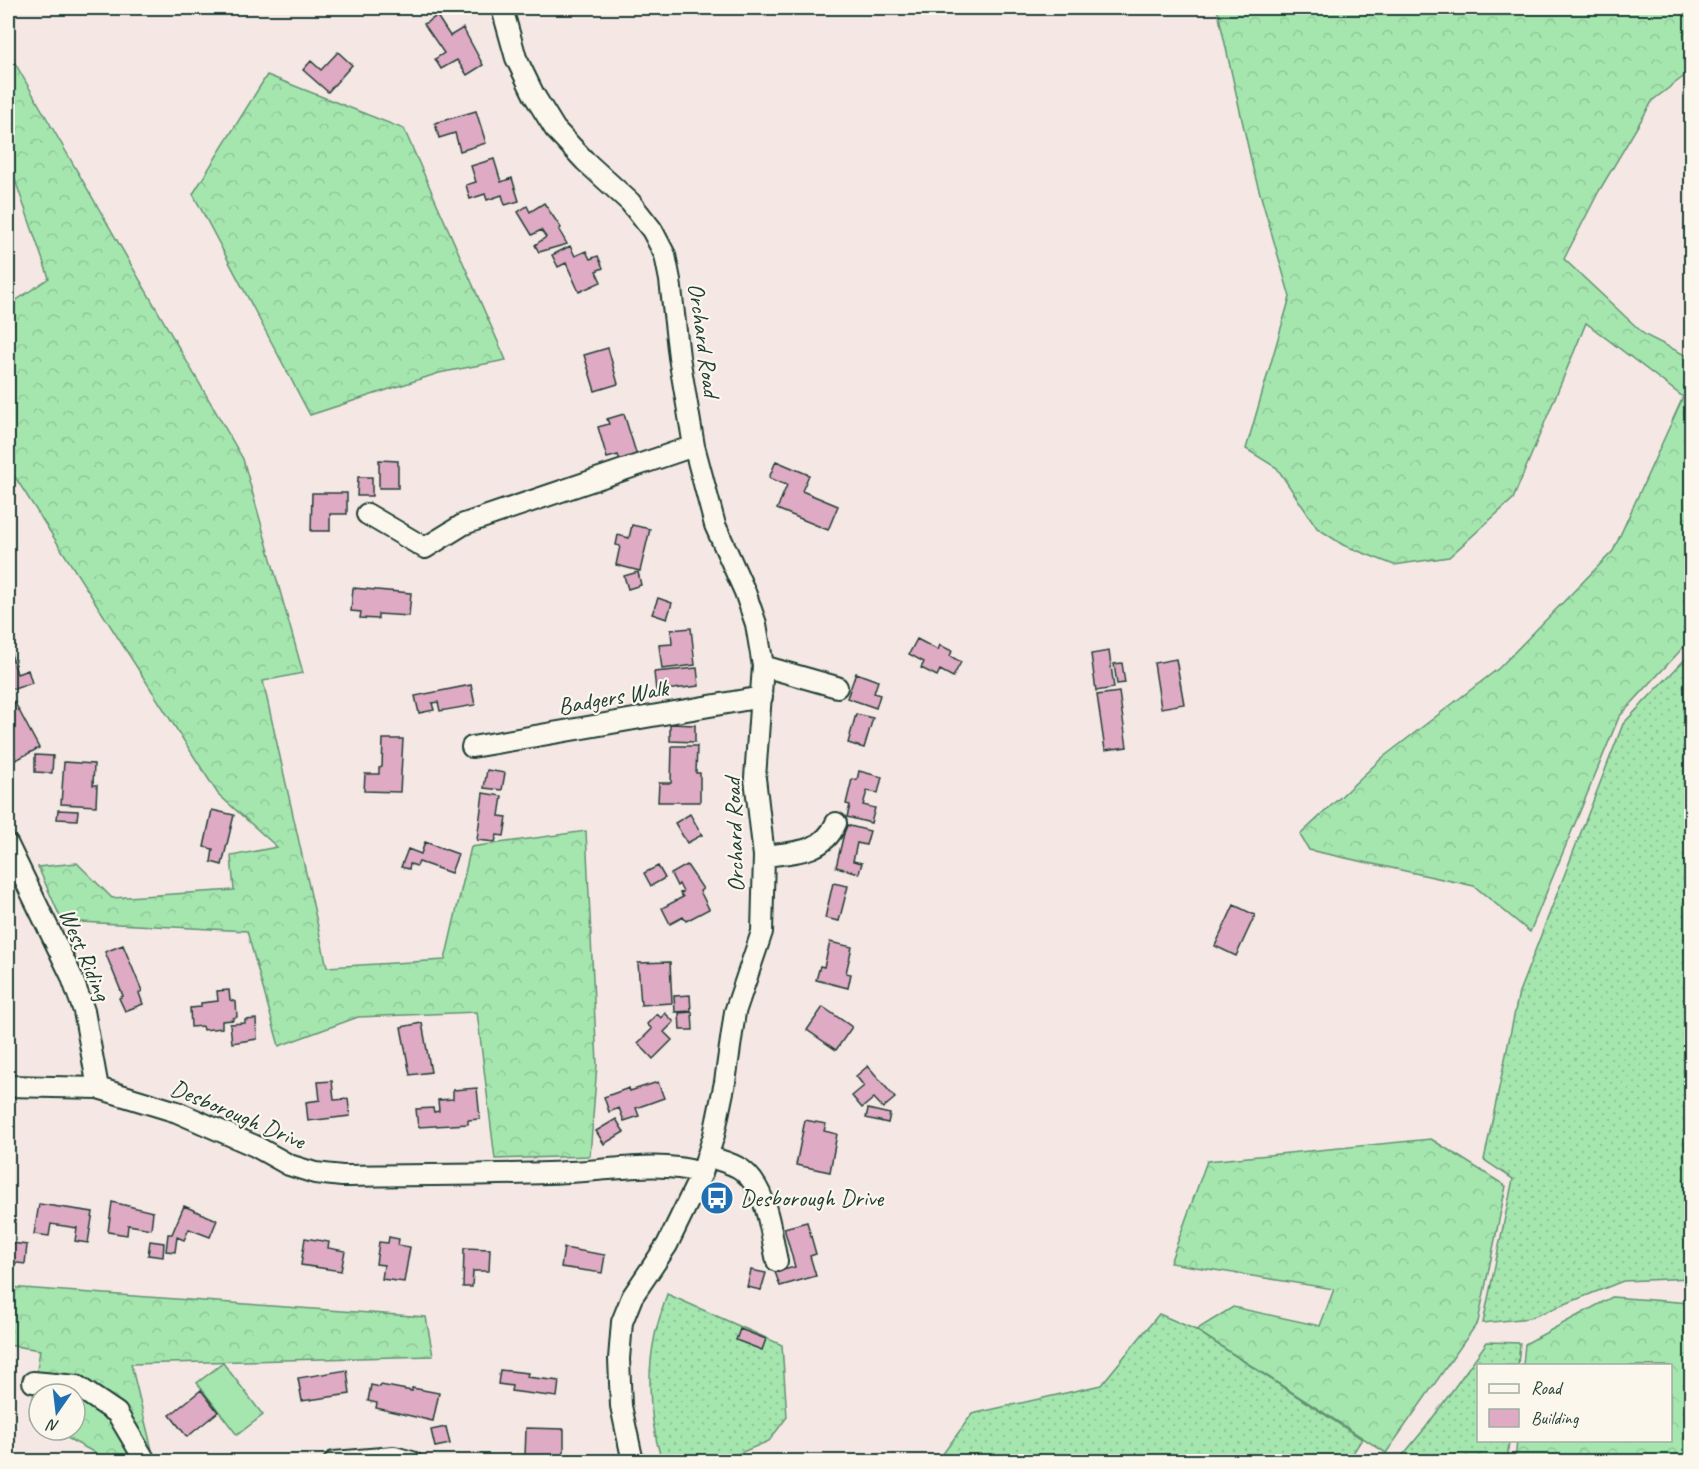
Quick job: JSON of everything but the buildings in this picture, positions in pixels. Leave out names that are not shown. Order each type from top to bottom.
[{"type":"street","name":"Orchard Road","points":[[502,8],[516,58],[534,95],[555,129],[585,161],[630,202],[652,230],[665,255],[694,446],[715,525],[745,592],[756,624],[763,666],[756,778],[764,855],[762,932],[735,1012],[725,1082],[714,1135],[704,1164],[667,1245],[632,1297],[622,1322],[619,1359],[621,1406],[633,1461]]},
{"type":"street","points":[[367,514],[424,548],[464,524],[694,446]]},
{"type":"street","points":[[763,666],[837,687]]},
{"type":"street","name":"Badgers Walk","points":[[472,747],[762,697]]},
{"type":"street","points":[[764,855],[811,849],[831,835],[836,823]]},
{"type":"street","name":"West Riding","points":[[8,845],[71,975],[84,1011],[98,1088]]},
{"type":"street","name":"Desborough Drive","points":[[8,1086],[98,1088],[177,1112],[255,1146],[289,1165],[315,1173],[342,1176],[569,1172],[668,1166],[686,1168],[704,1164],[741,1168],[758,1188],[777,1261]]},
{"type":"street","points":[[87,1393],[117,1413],[146,1461]]},
{"type":"street","points":[[334,1461],[394,1457],[412,1461]]},
{"type":"green space","points":[[1217,8],[1691,8],[1691,71],[1653,100],[1599,191],[1564,259],[1645,335],[1691,358],[1691,639],[1619,717],[1530,932],[1474,886],[1309,850],[1300,835],[1382,758],[1499,668],[1613,551],[1683,397],[1586,323],[1513,499],[1449,557],[1394,565],[1343,545],[1317,528],[1277,468],[1246,449],[1290,297],[1253,169]]},
{"type":"green space","points":[[8,51],[243,459],[303,673],[263,681],[327,967],[445,960],[471,847],[586,831],[597,1064],[590,1156],[495,1159],[477,1012],[358,1017],[279,1046],[247,931],[62,921],[38,867],[77,863],[112,898],[234,890],[231,856],[277,847],[218,794],[8,466],[8,306],[49,278],[13,174],[8,175]]},
{"type":"green space","points":[[267,75],[404,129],[506,360],[439,373],[310,415],[193,194]]},
{"type":"green space","points":[[1691,653],[1691,1278],[1623,1281],[1530,1318],[1483,1323],[1513,1179],[1484,1160],[1519,992],[1623,724]]},
{"type":"green space","points":[[1431,1139],[1506,1186],[1478,1322],[1386,1453],[1196,1330],[1233,1307],[1320,1326],[1334,1289],[1170,1263],[1207,1161]]},
{"type":"green space","points":[[8,1287],[426,1317],[433,1356],[131,1364],[154,1458],[151,1461],[106,1462],[105,1458],[75,1442],[87,1442],[87,1382],[35,1382],[40,1350],[8,1345]]},
{"type":"green space","points":[[667,1294],[782,1345],[787,1417],[769,1441],[721,1461],[662,1462],[652,1415],[650,1382],[655,1335]]},
{"type":"green space","points":[[1612,1297],[1691,1303],[1691,1461],[1515,1460],[1517,1442],[1672,1442],[1672,1364],[1523,1364],[1525,1344]]},
{"type":"green space","points":[[1159,1314],[1196,1330],[1362,1439],[1348,1461],[937,1462],[972,1414],[1101,1385]]},
{"type":"green space","points":[[1487,1342],[1520,1343],[1518,1364],[1477,1364],[1477,1442],[1509,1442],[1507,1461],[1398,1461],[1426,1427]]},
{"type":"green space","points":[[223,1363],[263,1415],[237,1435],[197,1383]]},
{"type":"place","name":"Desborough Drive","points":[[717,1198]]}]
